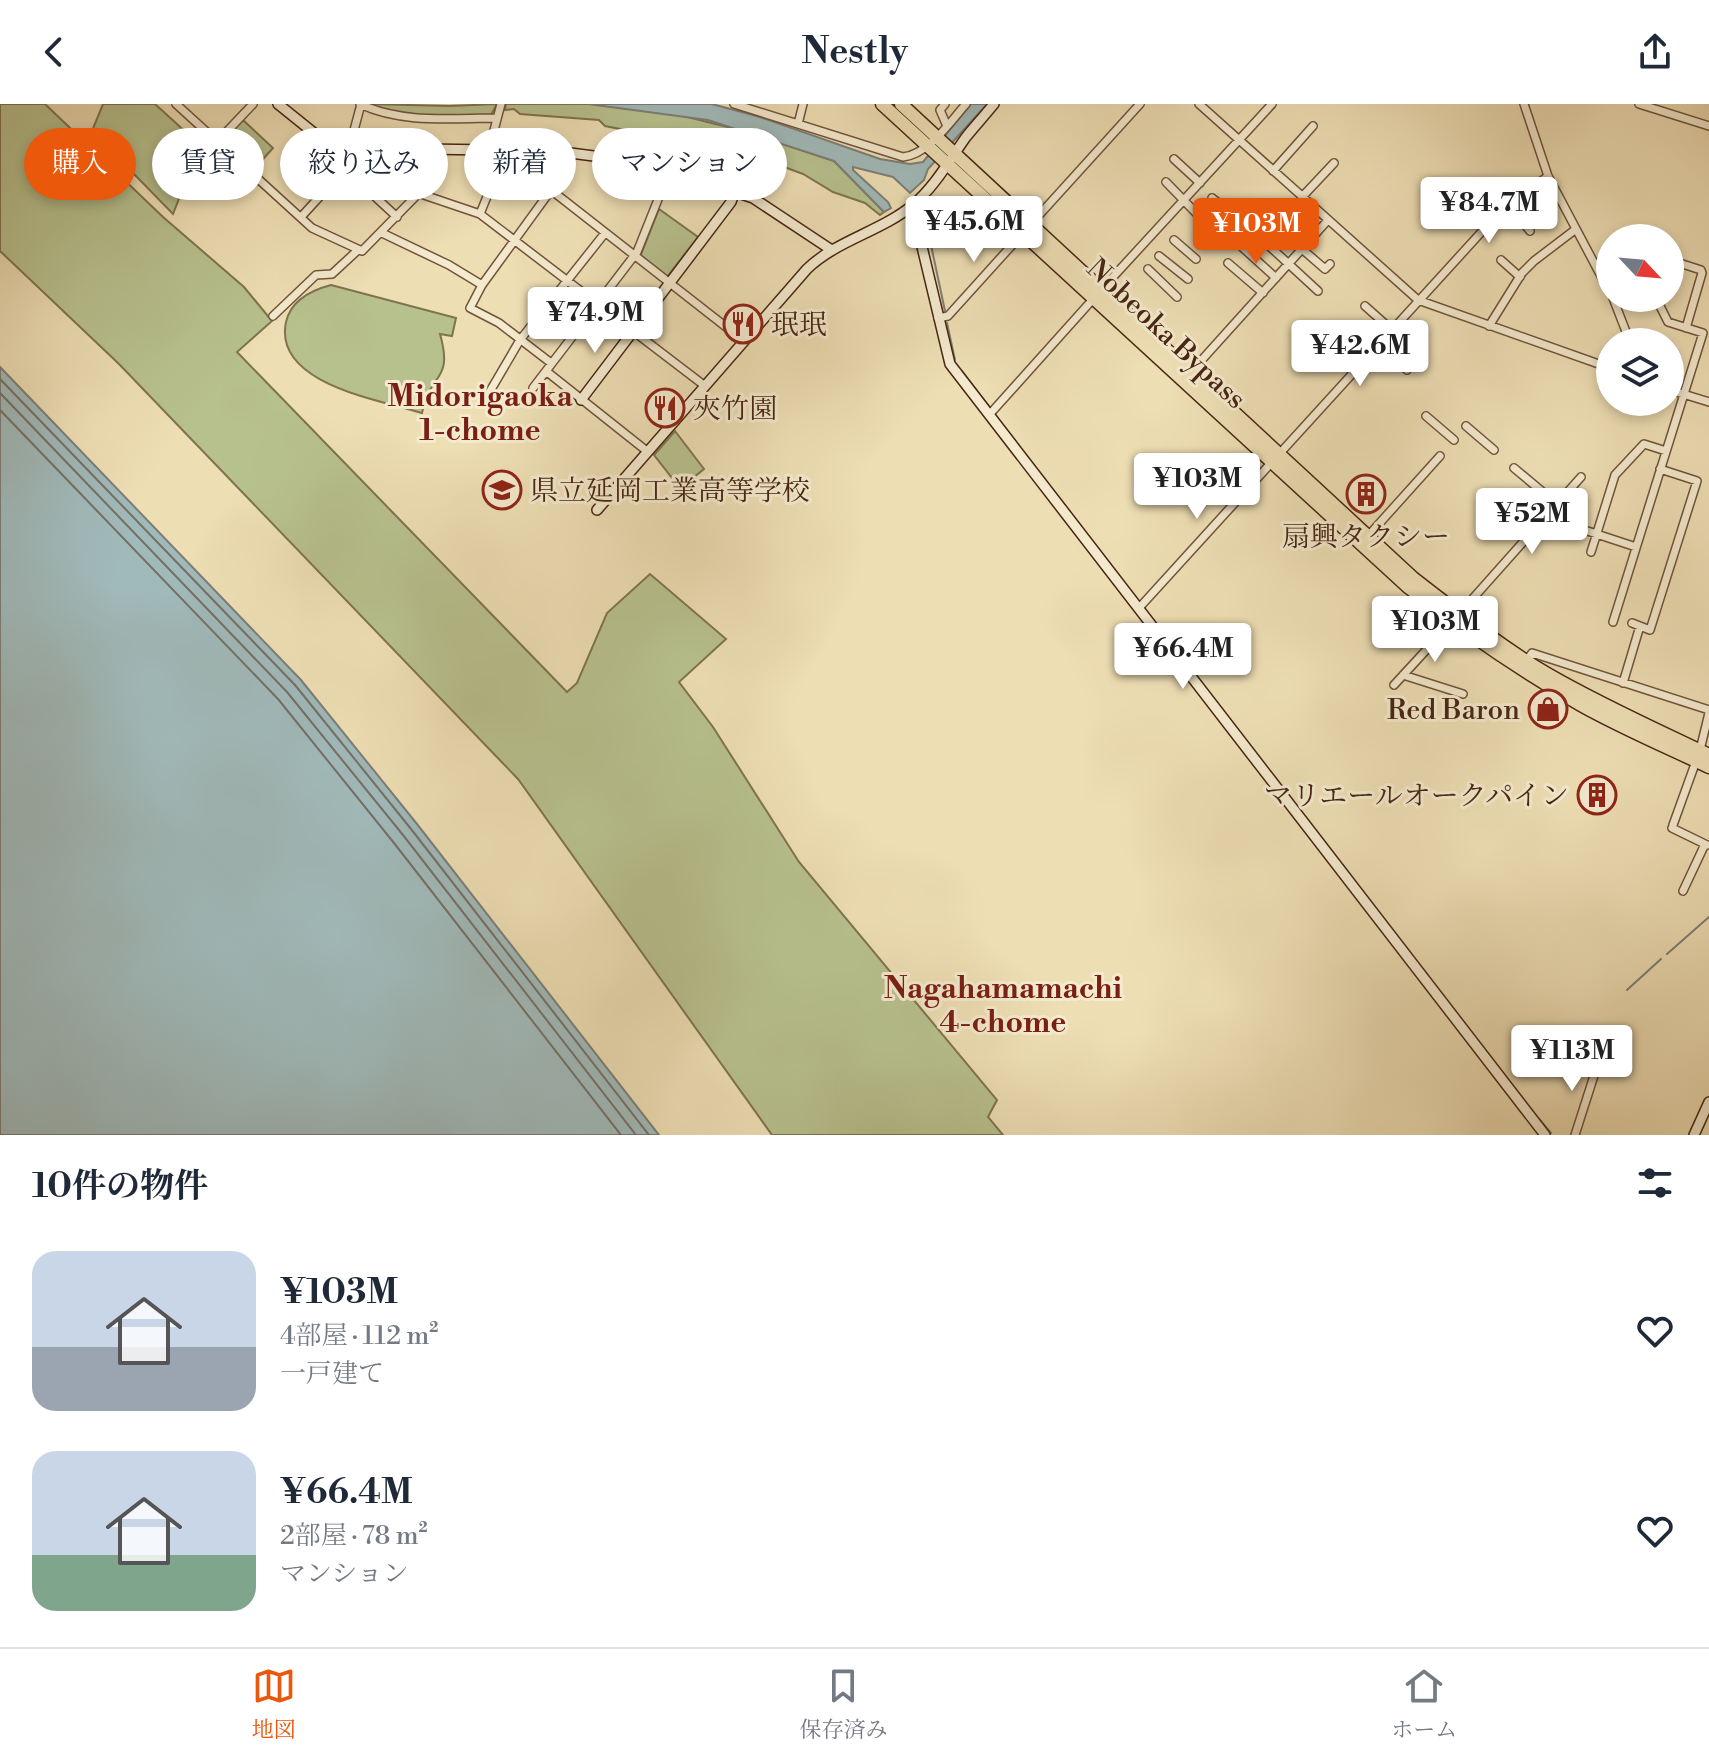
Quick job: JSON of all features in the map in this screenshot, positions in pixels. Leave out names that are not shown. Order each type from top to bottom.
[{"type":"highway","name":"Nobeoka Bypass","points":[[882,104],[934,142]]},
{"type":"highway","name":"Nobeoka Bypass","points":[[901,104],[949,157],[1275,458],[1368,536],[1456,618]]},
{"type":"highway","name":"Nobeoka Bypass","points":[[1098,294],[1190,373],[1408,587],[1585,707],[1701,755],[1709,767]]},
{"type":"street","points":[[176,104],[202,128]]},
{"type":"street","points":[[230,128],[253,104]]},
{"type":"street","points":[[278,104],[306,128]]},
{"type":"street","points":[[354,128],[361,104],[386,114],[425,119],[499,110]]},
{"type":"street","points":[[734,104],[903,157],[911,156],[934,142],[966,104]]},
{"type":"street","points":[[798,124],[803,104]]},
{"type":"street","points":[[945,104],[940,110],[947,126]]},
{"type":"street","points":[[597,510],[807,269],[830,249],[912,205],[994,104]]},
{"type":"street","points":[[938,318],[948,316],[1140,104]]},
{"type":"street","points":[[1199,104],[1418,300],[1596,363]]},
{"type":"street","points":[[989,415],[1272,104]]},
{"type":"street","points":[[1524,104],[1548,176],[1596,267]]},
{"type":"street","points":[[1639,104],[1709,126]]},
{"type":"street","points":[[1273,171],[1313,126]]},
{"type":"street","points":[[1174,159],[1200,183]]},
{"type":"street","points":[[1302,197],[1334,163]]},
{"type":"street","points":[[1139,608],[1496,216],[1548,176]]},
{"type":"street","points":[[1166,182],[1197,214]]},
{"type":"street","points":[[264,184],[312,228],[362,251],[412,200]]},
{"type":"street","points":[[1167,197],[1173,190]]},
{"type":"street","points":[[1212,198],[1238,218]]},
{"type":"street","points":[[301,217],[317,200]]},
{"type":"street","points":[[379,200],[397,217]]},
{"type":"street","points":[[439,200],[480,214],[516,239],[705,386]]},
{"type":"street","points":[[480,214],[484,200]]},
{"type":"street","points":[[543,200],[482,285],[470,308],[499,323],[581,400],[648,452]]},
{"type":"street","points":[[560,200],[744,341]]},
{"type":"street","points":[[533,388],[634,255],[657,200]]},
{"type":"street","points":[[581,400],[732,200]]},
{"type":"street","points":[[754,200],[771,208],[830,249]]},
{"type":"street","points":[[912,205],[950,364],[1545,1135]]},
{"type":"street","points":[[1509,206],[1530,231]]},
{"type":"street","points":[[1266,217],[1325,269],[1330,264]]},
{"type":"street","points":[[1190,373],[1328,220]]},
{"type":"street","points":[[1489,326],[1520,277],[1534,261],[1576,229]]},
{"type":"street","points":[[1254,232],[1318,291]]},
{"type":"street","points":[[382,233],[449,265],[482,285]]},
{"type":"street","points":[[486,398],[520,340],[605,233]]},
{"type":"street","points":[[1174,240],[1196,259]]},
{"type":"street","points":[[1242,247],[1276,278]]},
{"type":"street","points":[[273,316],[316,275],[332,274],[358,250]]},
{"type":"street","points":[[1159,256],[1188,279]]},
{"type":"street","points":[[1501,260],[1520,277]]},
{"type":"street","points":[[1228,263],[1263,293]]},
{"type":"street","points":[[1684,265],[1702,273],[1686,328]]},
{"type":"street","points":[[1148,269],[1177,297]]},
{"type":"street","points":[[1365,306],[1420,355]]},
{"type":"street","points":[[1663,312],[1668,322],[1703,333],[1684,394],[1709,402]]},
{"type":"street","points":[[1378,345],[1407,370]]},
{"type":"street","points":[[1697,351],[1709,355]]},
{"type":"street","points":[[1426,416],[1454,440]]},
{"type":"street","points":[[1613,622],[1677,416]]},
{"type":"street","points":[[1466,426],[1494,450]]},
{"type":"street","points":[[1591,552],[1615,475],[1644,444],[1666,451]]},
{"type":"street","points":[[1368,536],[1440,456]]},
{"type":"street","points":[[1514,468],[1557,504]]},
{"type":"street","points":[[1623,683],[1636,625],[1650,630],[1697,481],[1660,469]]},
{"type":"street","points":[[1394,685],[1581,477]]},
{"type":"street","points":[[1545,517],[1636,547]]},
{"type":"street","points":[[1524,665],[1532,653],[1709,712],[1701,755],[1673,826],[1707,845],[1683,891]]},
{"type":"street","points":[[1403,675],[1463,694]]},
{"type":"street","points":[[1575,1135],[1599,1060]]},
{"type":"street","points":[[1694,1135],[1709,1102]]},
{"type":"green space","points":[[0,104],[45,104],[70,128],[24,128],[24,200],[136,200],[136,191],[244,287],[272,321],[237,352],[567,692],[577,683],[607,613],[650,574],[726,639],[679,682],[713,727],[799,862],[997,1100],[988,1117],[1003,1135],[772,1135],[518,779],[119,364],[0,251]]},
{"type":"green space","points":[[103,104],[155,104],[181,128],[152,128],[152,192],[136,176],[136,128],[93,128]]},
{"type":"green space","points":[[369,104],[497,104],[491,115],[444,116],[413,115]]},
{"type":"green space","points":[[506,104],[602,104],[679,115],[732,128],[615,128],[605,126],[599,120],[505,110]]},
{"type":"green space","points":[[243,120],[252,128],[235,128]]},
{"type":"green space","points":[[264,140],[273,148],[264,158]]},
{"type":"green space","points":[[787,146],[834,161],[884,212],[880,215],[865,203],[833,192],[787,168]]},
{"type":"green space","points":[[159,200],[178,200],[173,214]]},
{"type":"green space","points":[[659,209],[698,237],[667,277],[640,257]]},
{"type":"green space","points":[[331,285],[456,318],[452,336],[440,334],[444,350],[442,370],[425,400],[422,413],[333,386],[312,375],[296,361],[286,343],[289,314],[303,297]]},
{"type":"green space","points":[[675,431],[704,469],[680,488],[654,455]]},
{"type":"water","points":[[588,104],[712,104],[760,117],[880,159],[910,164],[923,162],[971,104],[987,104],[910,193],[893,177],[853,167],[888,202],[891,208],[884,212],[834,161],[787,146],[787,128],[733,128],[708,120]]},
{"type":"water","points":[[0,367],[301,680],[659,1135],[0,1135]]},
{"type":"waterway","points":[[924,212],[945,311]]},
{"type":"waterway","points":[[947,323],[955,360]]},
{"type":"waterway","points":[[962,371],[991,409]]},
{"type":"waterway","points":[[1293,802],[1300,810]]},
{"type":"waterway","points":[[1342,864],[1356,883]]},
{"type":"waterway","points":[[1667,954],[1709,917]]},
{"type":"waterway","points":[[1627,990],[1661,959]]},
{"type":"waterway","points":[[1539,1119],[1551,1133]]},
{"type":"place","name":"珉珉","points":[[743,324]]},
{"type":"place","name":"夾竹園","points":[[665,408]]},
{"type":"place","name":"県立延岡工業高等学校","points":[[502,490]]},
{"type":"place","name":"扇興タクシー","points":[[1366,494]]},
{"type":"place","name":"Red Baron","points":[[1548,709]]},
{"type":"place","name":"マリエールオークパイン","points":[[1597,795]]},
{"type":"district","name":"Midorigaoka 1-chome","points":[[480,413]]},
{"type":"district","name":"Nagahamamachi 4-chome","points":[[1003,1005]]}]
